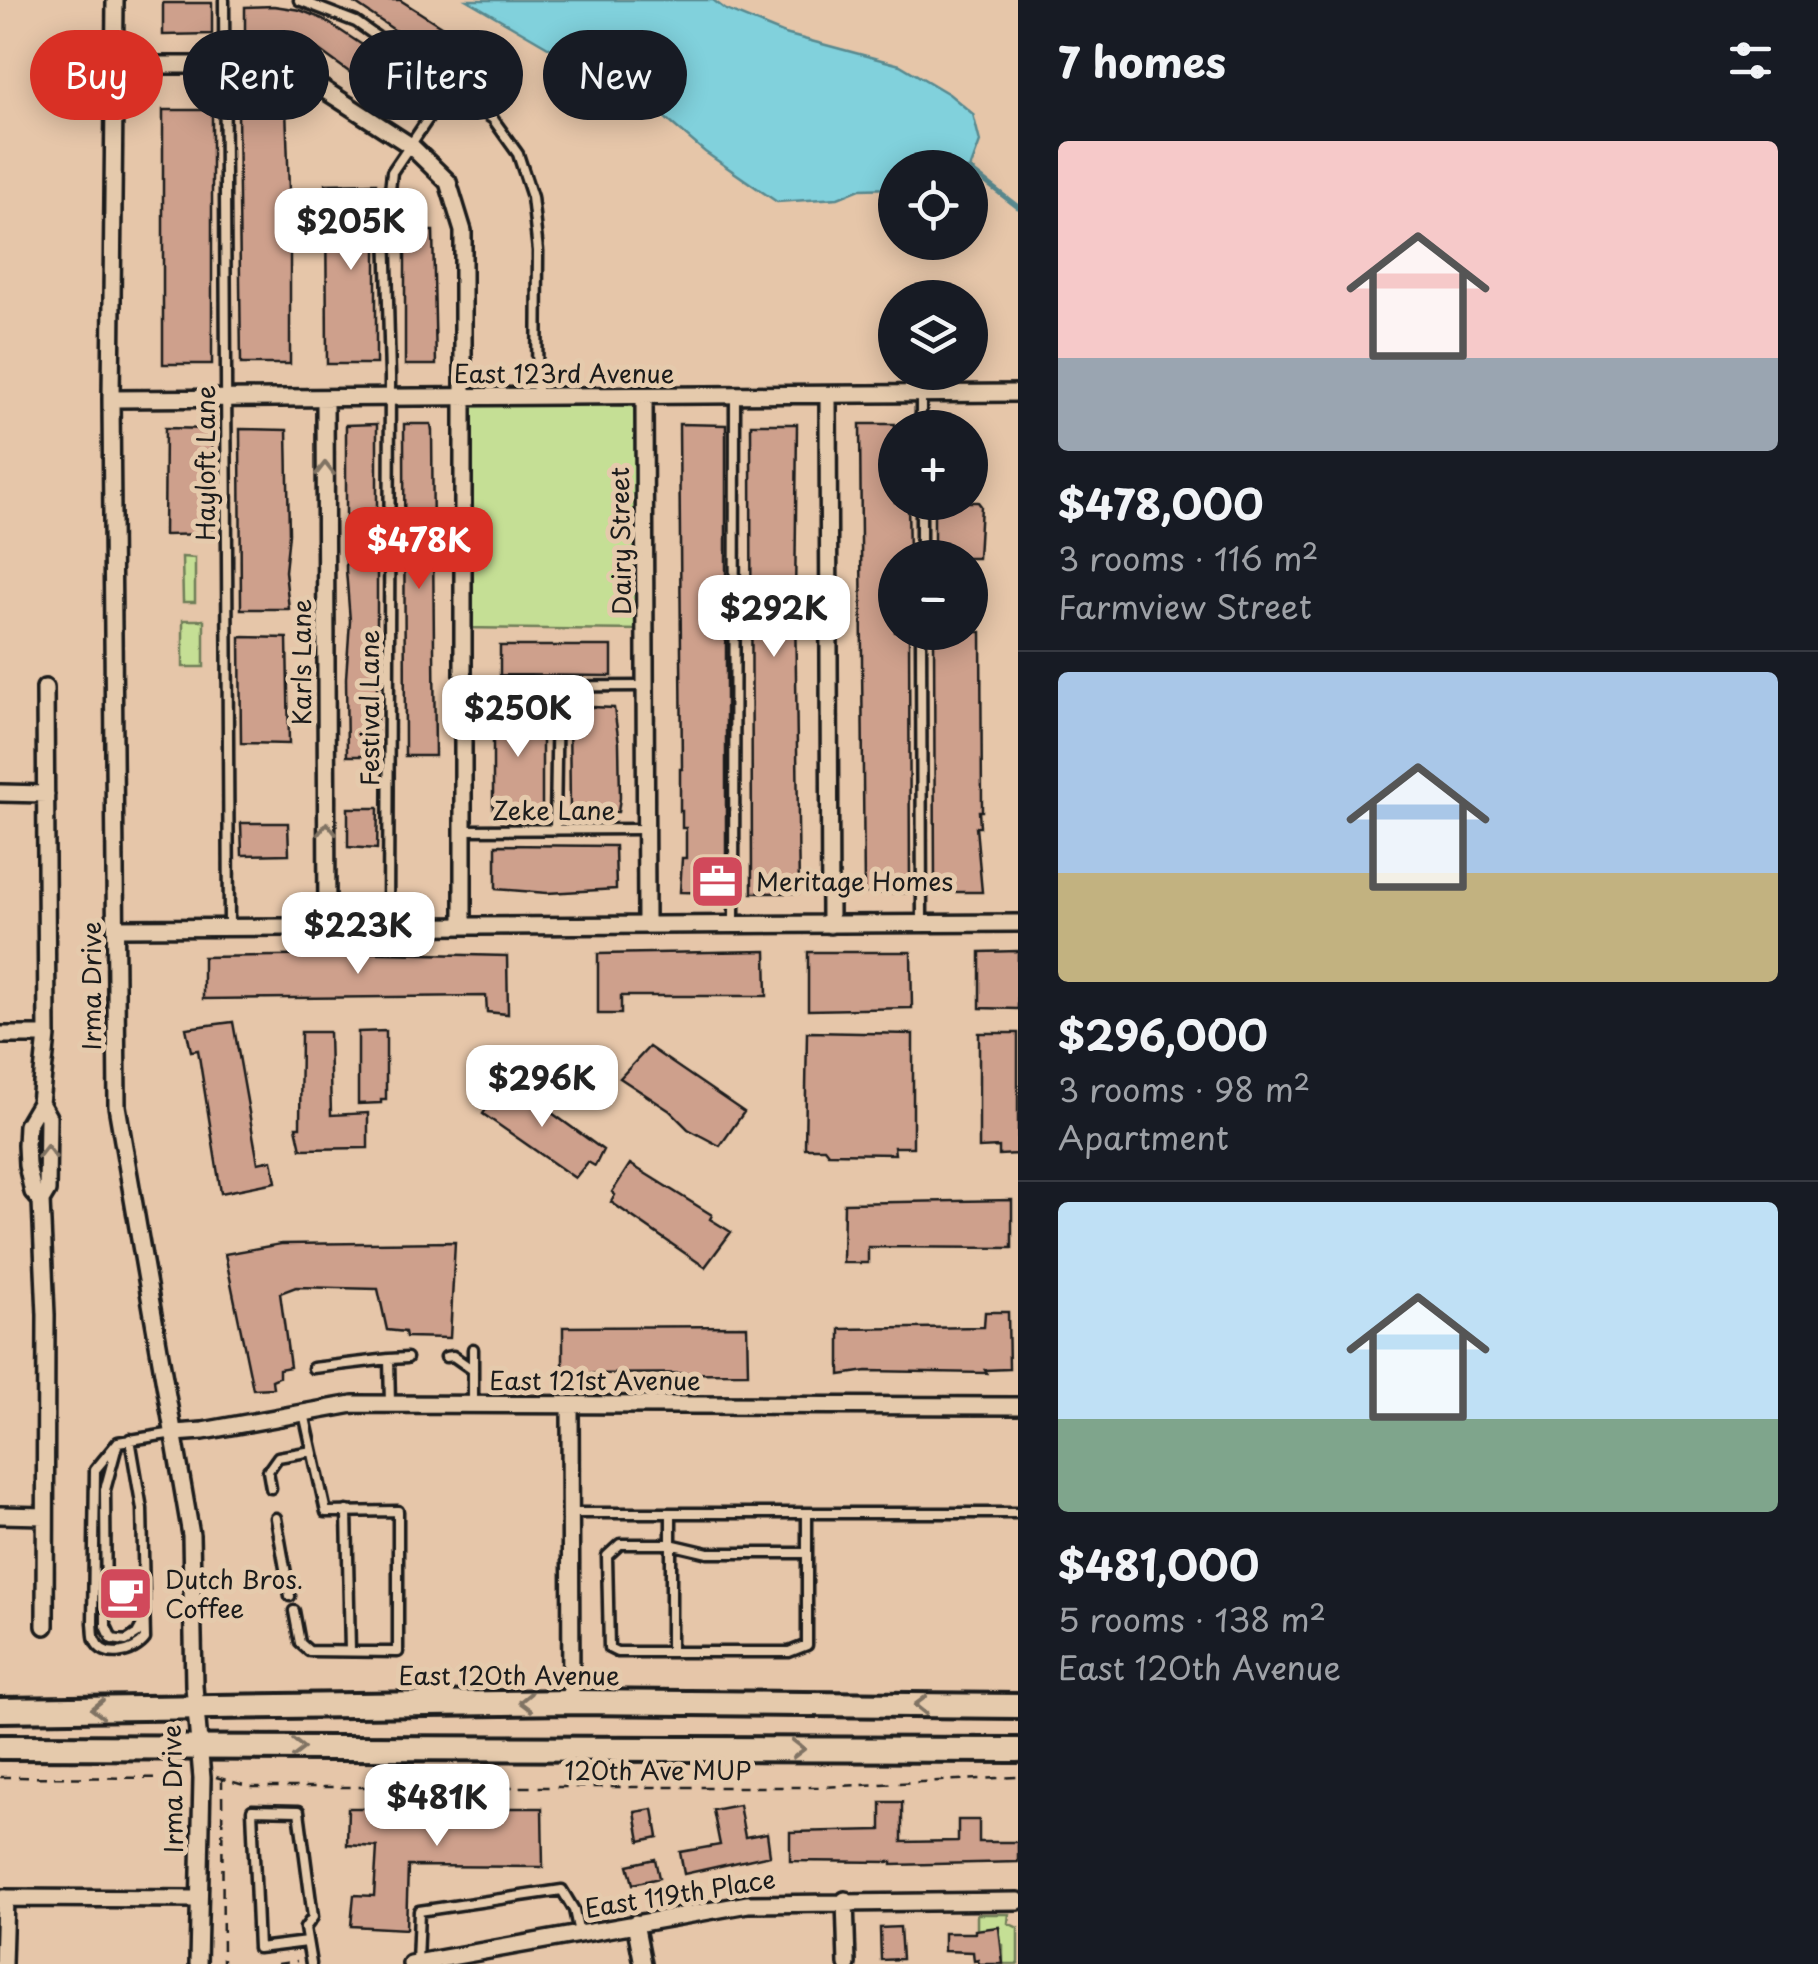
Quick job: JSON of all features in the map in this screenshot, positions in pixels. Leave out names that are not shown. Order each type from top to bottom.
[{"type":"main road","name":"East 120th Avenue","points":[[0,1710],[572,1702],[1018,1706]]},
{"type":"main road","points":[[0,1747],[1018,1750]]},
{"type":"street","name":"Irma Drive","points":[[115,0],[115,30]]},
{"type":"street","points":[[329,93],[411,146],[448,182],[462,231],[463,926]]},
{"type":"street","name":"Irma Drive","points":[[114,120],[117,1106],[191,1536],[195,1707],[202,1778],[198,1964]]},
{"type":"street","name":"East 123rd Avenue","points":[[112,399],[644,398],[1017,392]]},
{"type":"street","points":[[828,396],[830,925]]},
{"type":"street","name":"Karls Lane","points":[[325,398],[327,926]]},
{"type":"street","name":"Dairy Street","points":[[644,398],[646,924]]},
{"type":"street","points":[[45,1626],[46,1314],[41,1201],[33,1192],[26,1155],[28,1125],[40,1103],[47,1035],[46,688]]},
{"type":"street","points":[[0,793],[46,794]]},
{"type":"street","points":[[116,928],[1018,923]]},
{"type":"street","points":[[0,1035],[47,1035]]},
{"type":"street","name":"East 121st Avenue","points":[[174,1433],[353,1404],[1018,1406]]},
{"type":"street","points":[[570,1405],[572,1702]]},
{"type":"street","points":[[0,1515],[46,1516]]},
{"type":"street","points":[[3,1964],[2,1898],[199,1899]]},
{"type":"street","points":[[845,1900],[847,1964]]},
{"type":"street","name":"East 119th Place","points":[[414,1964],[448,1961],[579,1933],[748,1904],[845,1900],[1018,1902]]},
{"type":"street","points":[[635,1923],[643,1964]]},
{"type":"lane","name":"Hayloft Lane","points":[[224,0],[224,30]]},
{"type":"lane","points":[[299,0],[367,30]]},
{"type":"lane","name":"Hayloft Lane","points":[[224,120],[229,927]]},
{"type":"lane","name":"Festival Lane","points":[[388,926],[386,227],[392,172],[428,120]]},
{"type":"lane","points":[[494,120],[518,154],[532,197],[539,260],[537,398]]},
{"type":"lane","points":[[921,394],[921,410]]},
{"type":"lane","points":[[734,924],[735,396]]},
{"type":"lane","points":[[921,650],[922,924]]},
{"type":"lane","points":[[556,830],[557,686]]},
{"type":"lane","points":[[462,687],[646,686]]},
{"type":"lane","name":"Zeke Lane","points":[[462,830],[646,829]]},
{"type":"lane","points":[[473,1349],[473,1404]]},
{"type":"lane","points":[[446,1356],[453,1356],[473,1370]]},
{"type":"lane","points":[[313,1368],[407,1358]]},
{"type":"lane","points":[[389,1359],[390,1404]]},
{"type":"lane","points":[[294,1611],[300,1643],[308,1651],[398,1652],[398,1511],[326,1512],[304,1413]]},
{"type":"lane","points":[[130,1439],[140,1486],[146,1619],[144,1639],[126,1652],[102,1650],[95,1642],[93,1483],[101,1459],[118,1442],[130,1439],[174,1433]]},
{"type":"lane","points":[[118,1442],[105,1490],[104,1604],[108,1634],[126,1642],[146,1619]]},
{"type":"lane","points":[[270,1488],[268,1471],[278,1458],[312,1451]]},
{"type":"lane","points":[[348,1511],[350,1652]]},
{"type":"lane","points":[[570,1513],[1018,1513]]},
{"type":"lane","points":[[670,1513],[666,1572],[670,1652]]},
{"type":"lane","points":[[807,1513],[807,1553],[807,1645],[789,1652],[670,1652],[612,1650],[608,1643],[607,1556],[620,1544],[670,1544],[708,1552],[807,1553]]},
{"type":"lane","points":[[276,1518],[290,1596]]},
{"type":"lane","points":[[608,1572],[619,1572]]},
{"type":"lane","points":[[608,1596],[619,1596]]},
{"type":"lane","points":[[608,1621],[618,1621]]},
{"type":"lane","points":[[307,1942],[258,1948],[252,1810],[299,1811],[313,1917],[306,1928],[311,1964]]},
{"type":"lane","points":[[414,1964],[419,1911],[562,1890],[574,1910],[579,1933]]},
{"type":"path","name":"120th Ave MUP","points":[[0,1777],[222,1776],[250,1787],[782,1787],[1018,1777]]},
{"type":"path","points":[[222,1776],[222,1964]]},
{"type":"green space","points":[[644,398],[646,630],[462,628],[462,399]]},
{"type":"green space","points":[[182,557],[195,558],[195,602],[183,602]]},
{"type":"green space","points":[[183,620],[204,620],[204,667],[183,667]]},
{"type":"green space","points":[[977,1914],[1009,1914],[1008,1923],[1018,1928],[1018,1964],[1003,1964],[1003,1945],[977,1930]]},
{"type":"water","points":[[467,0],[713,0],[726,10],[785,34],[900,65],[949,94],[973,114],[980,142],[977,150],[878,150],[878,188],[860,189],[838,198],[777,202],[705,152],[668,120],[687,120],[687,30],[543,30],[543,44]]},
{"type":"building","points":[[350,0],[400,0],[447,30],[394,30]]},
{"type":"building","points":[[163,3],[212,3],[212,30],[163,35]]},
{"type":"building","points":[[245,7],[300,10],[323,19],[349,36],[349,72],[329,57],[329,30],[245,30]]},
{"type":"building","points":[[163,110],[183,110],[183,120],[212,120],[212,364],[163,364]]},
{"type":"building","points":[[238,120],[286,120],[290,364],[241,364]]},
{"type":"building","points":[[376,183],[376,364],[327,364],[326,184]]},
{"type":"building","points":[[405,231],[433,231],[436,365],[405,365]]},
{"type":"building","points":[[377,424],[377,756],[347,756],[350,621],[346,425]]},
{"type":"building","points":[[404,424],[431,424],[432,431],[435,756],[405,756]]},
{"type":"building","points":[[679,424],[726,425],[726,893],[680,892],[686,828],[682,828],[680,811]]},
{"type":"building","points":[[751,424],[797,424],[799,893],[752,893]]},
{"type":"building","points":[[860,424],[878,424],[878,520],[908,520],[909,540],[878,540],[878,650],[909,650],[910,893],[864,893]]},
{"type":"building","points":[[165,428],[212,429],[212,534],[164,535]]},
{"type":"building","points":[[240,429],[287,430],[289,534],[285,571],[289,609],[241,609]]},
{"type":"building","points":[[934,520],[980,520],[979,540],[934,540]]},
{"type":"building","points":[[240,637],[287,638],[289,744],[241,743]]},
{"type":"building","points":[[500,646],[612,646],[612,676],[500,675]]},
{"type":"building","points":[[934,650],[981,650],[982,811],[980,827],[976,827],[982,892],[935,892]]},
{"type":"building","points":[[569,706],[614,708],[619,743],[618,812],[570,812]]},
{"type":"building","points":[[493,707],[542,707],[542,813],[493,813]]},
{"type":"building","points":[[348,808],[378,808],[377,849],[348,847]]},
{"type":"building","points":[[241,823],[288,823],[289,854],[242,855]]},
{"type":"building","points":[[496,845],[615,846],[616,889],[547,893],[496,889]]},
{"type":"building","points":[[766,951],[767,996],[621,996],[621,1014],[598,1014],[598,954]]},
{"type":"building","points":[[1018,951],[1018,1009],[980,1008],[980,952]]},
{"type":"building","points":[[340,952],[507,956],[508,1014],[487,1012],[486,996],[203,999],[203,957]]},
{"type":"building","points":[[808,952],[911,952],[912,1008],[808,1010]]},
{"type":"building","points":[[233,1022],[258,1163],[272,1160],[276,1182],[221,1193],[198,1050],[191,1051],[186,1028]]},
{"type":"building","points":[[386,1031],[386,1099],[381,1099],[381,1103],[358,1104],[358,1032]]},
{"type":"building","points":[[301,1032],[329,1032],[331,1115],[368,1113],[368,1148],[301,1149],[296,1127],[300,1127]]},
{"type":"building","points":[[807,1032],[913,1034],[913,1147],[894,1147],[895,1154],[828,1153],[824,1148],[805,1148]]},
{"type":"building","points":[[979,1033],[1018,1033],[1018,1154],[999,1155],[999,1147],[979,1148]]},
{"type":"building","points":[[649,1047],[744,1112],[720,1146],[688,1129],[670,1111],[620,1078]]},
{"type":"building","points":[[505,1079],[603,1150],[595,1166],[588,1162],[575,1178],[483,1114]]},
{"type":"building","points":[[630,1164],[712,1215],[710,1219],[731,1232],[705,1267],[611,1202],[615,1195],[612,1192]]},
{"type":"building","points":[[1012,1200],[1012,1248],[868,1247],[868,1263],[843,1263],[844,1203]]},
{"type":"building","points":[[455,1242],[450,1338],[406,1337],[405,1332],[387,1330],[378,1289],[296,1287],[280,1293],[290,1367],[279,1369],[279,1377],[272,1380],[273,1388],[253,1389],[225,1254],[281,1244]]},
{"type":"building","points":[[985,1312],[1008,1312],[1009,1369],[985,1370],[987,1373],[867,1371],[840,1375],[840,1329],[984,1327]]},
{"type":"building","points":[[747,1326],[748,1373],[563,1374],[563,1327]]},
{"type":"building","points":[[881,1802],[902,1802],[902,1842],[958,1841],[958,1820],[979,1820],[979,1842],[1018,1842],[1018,1862],[892,1865],[790,1861],[790,1832],[881,1830]]},
{"type":"building","points":[[739,1805],[745,1837],[767,1833],[770,1855],[684,1874],[680,1852],[720,1845],[713,1810]]},
{"type":"building","points":[[348,1808],[542,1808],[543,1867],[408,1866],[406,1929],[351,1926],[354,1895],[374,1896],[377,1847],[347,1845]]},
{"type":"building","points":[[653,1809],[658,1837],[640,1841],[635,1812]]},
{"type":"building","points":[[655,1859],[659,1878],[633,1884],[628,1865]]},
{"type":"building","points":[[900,1927],[902,1959],[881,1960],[880,1928]]},
{"type":"building","points":[[999,1927],[1003,1964],[979,1964],[974,1961],[973,1952],[944,1951],[944,1933],[975,1933]]},
{"type":"waterway","points":[[988,184],[1018,207]]},
{"type":"place","name":"Meritage Homes","points":[[717,881]]},
{"type":"place","name":"Dutch Bros. Coffee","points":[[126,1593]]}]
